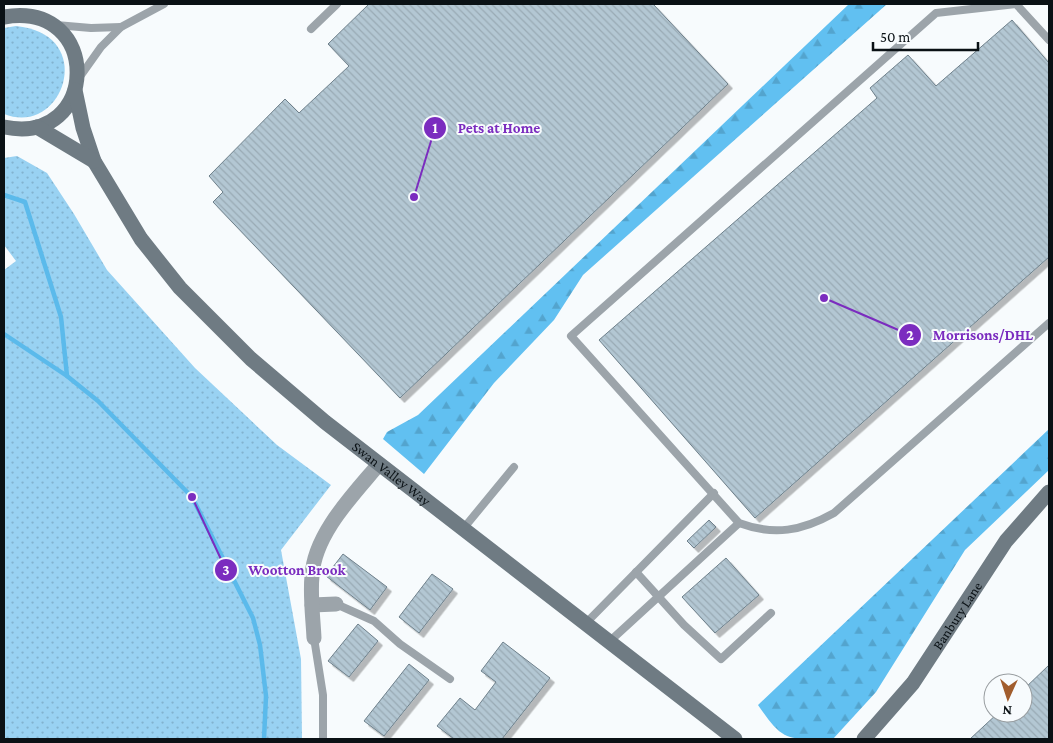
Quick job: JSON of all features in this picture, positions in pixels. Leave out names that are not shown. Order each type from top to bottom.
[{"type":"street","points":[[4,16],[21,14],[28,10],[54,25]]},
{"type":"street","name":"Swan Valley Way","points":[[54,25],[65,34],[73,48],[78,64],[77,85],[83,128],[94,161],[142,239],[180,288],[251,359],[325,422],[735,739]]},
{"type":"street","points":[[4,127],[21,130],[37,127],[52,120],[64,110],[77,85]]},
{"type":"street","name":"Swan Valley Way","points":[[37,127],[94,161]]},
{"type":"street","points":[[314,638],[312,574],[316,554],[337,515],[379,464]]},
{"type":"street","name":"Banbury Lane","points":[[864,739],[913,683],[1006,541],[1049,492]]},
{"type":"street","points":[[312,605],[336,604]]},
{"type":"lane","points":[[77,85],[101,47],[121,27],[164,4]]},
{"type":"lane","points":[[310,29],[337,4]]},
{"type":"lane","points":[[1049,40],[1016,4],[936,13],[571,336],[739,523],[756,530],[795,530],[812,526],[834,514],[1049,323]]},
{"type":"lane","points":[[54,25],[91,28],[121,27]]},
{"type":"lane","points":[[462,529],[514,467]]},
{"type":"lane","points":[[586,623],[714,493]]},
{"type":"lane","points":[[610,641],[739,523]]},
{"type":"lane","points":[[636,572],[684,625],[721,659],[771,613]]},
{"type":"lane","points":[[336,604],[374,621],[400,644],[450,679]]},
{"type":"lane","points":[[314,638],[323,695],[323,739]]},
{"type":"shaded area","points":[[16,26],[42,33],[57,46],[64,64],[63,82],[56,99],[42,112],[25,117],[4,114],[4,28]]},
{"type":"shaded area","points":[[17,156],[47,173],[107,270],[195,368],[277,445],[331,485],[281,550],[301,659],[302,739],[4,739],[4,270],[16,261],[4,245],[4,158]]},
{"type":"green space","points":[[849,4],[887,4],[583,275],[554,320],[494,383],[424,474],[383,439],[387,432],[418,415]]},
{"type":"green space","points":[[1049,429],[1049,470],[965,550],[876,692],[833,739],[796,738],[788,736],[774,726],[758,705]]},
{"type":"building","points":[[369,4],[653,4],[728,84],[400,398],[213,202],[223,192],[209,176],[285,99],[299,113],[349,66],[328,44]]},
{"type":"building","points":[[1012,20],[1049,63],[1049,257],[755,518],[599,340],[877,98],[870,88],[908,55],[936,86]]},
{"type":"building","points":[[709,520],[716,527],[694,548],[687,541]]},
{"type":"building","points":[[343,554],[387,587],[370,610],[326,576]]},
{"type":"building","points":[[726,558],[759,595],[715,633],[682,597]]},
{"type":"building","points":[[432,574],[453,589],[419,633],[399,617]]},
{"type":"building","points":[[358,624],[378,641],[349,677],[328,661]]},
{"type":"building","points":[[503,642],[550,678],[502,739],[454,739],[437,726],[460,698],[475,710],[496,682],[481,671]]},
{"type":"building","points":[[409,664],[429,680],[384,736],[364,721]]},
{"type":"building","points":[[1049,665],[1049,739],[970,739],[987,723],[1033,723],[1033,680]]},
{"type":"waterway","points":[[4,195],[25,202],[61,317],[67,376]]},
{"type":"waterway","points":[[4,334],[67,376],[98,401],[192,497],[253,618],[260,645],[266,696],[264,739]]},
{"type":"place","name":"Pets at Home","points":[[414,197]]},
{"type":"place","name":"Morrisons/DHL","points":[[824,298]]},
{"type":"place","name":"Wootton Brook","points":[[192,497]]}]
